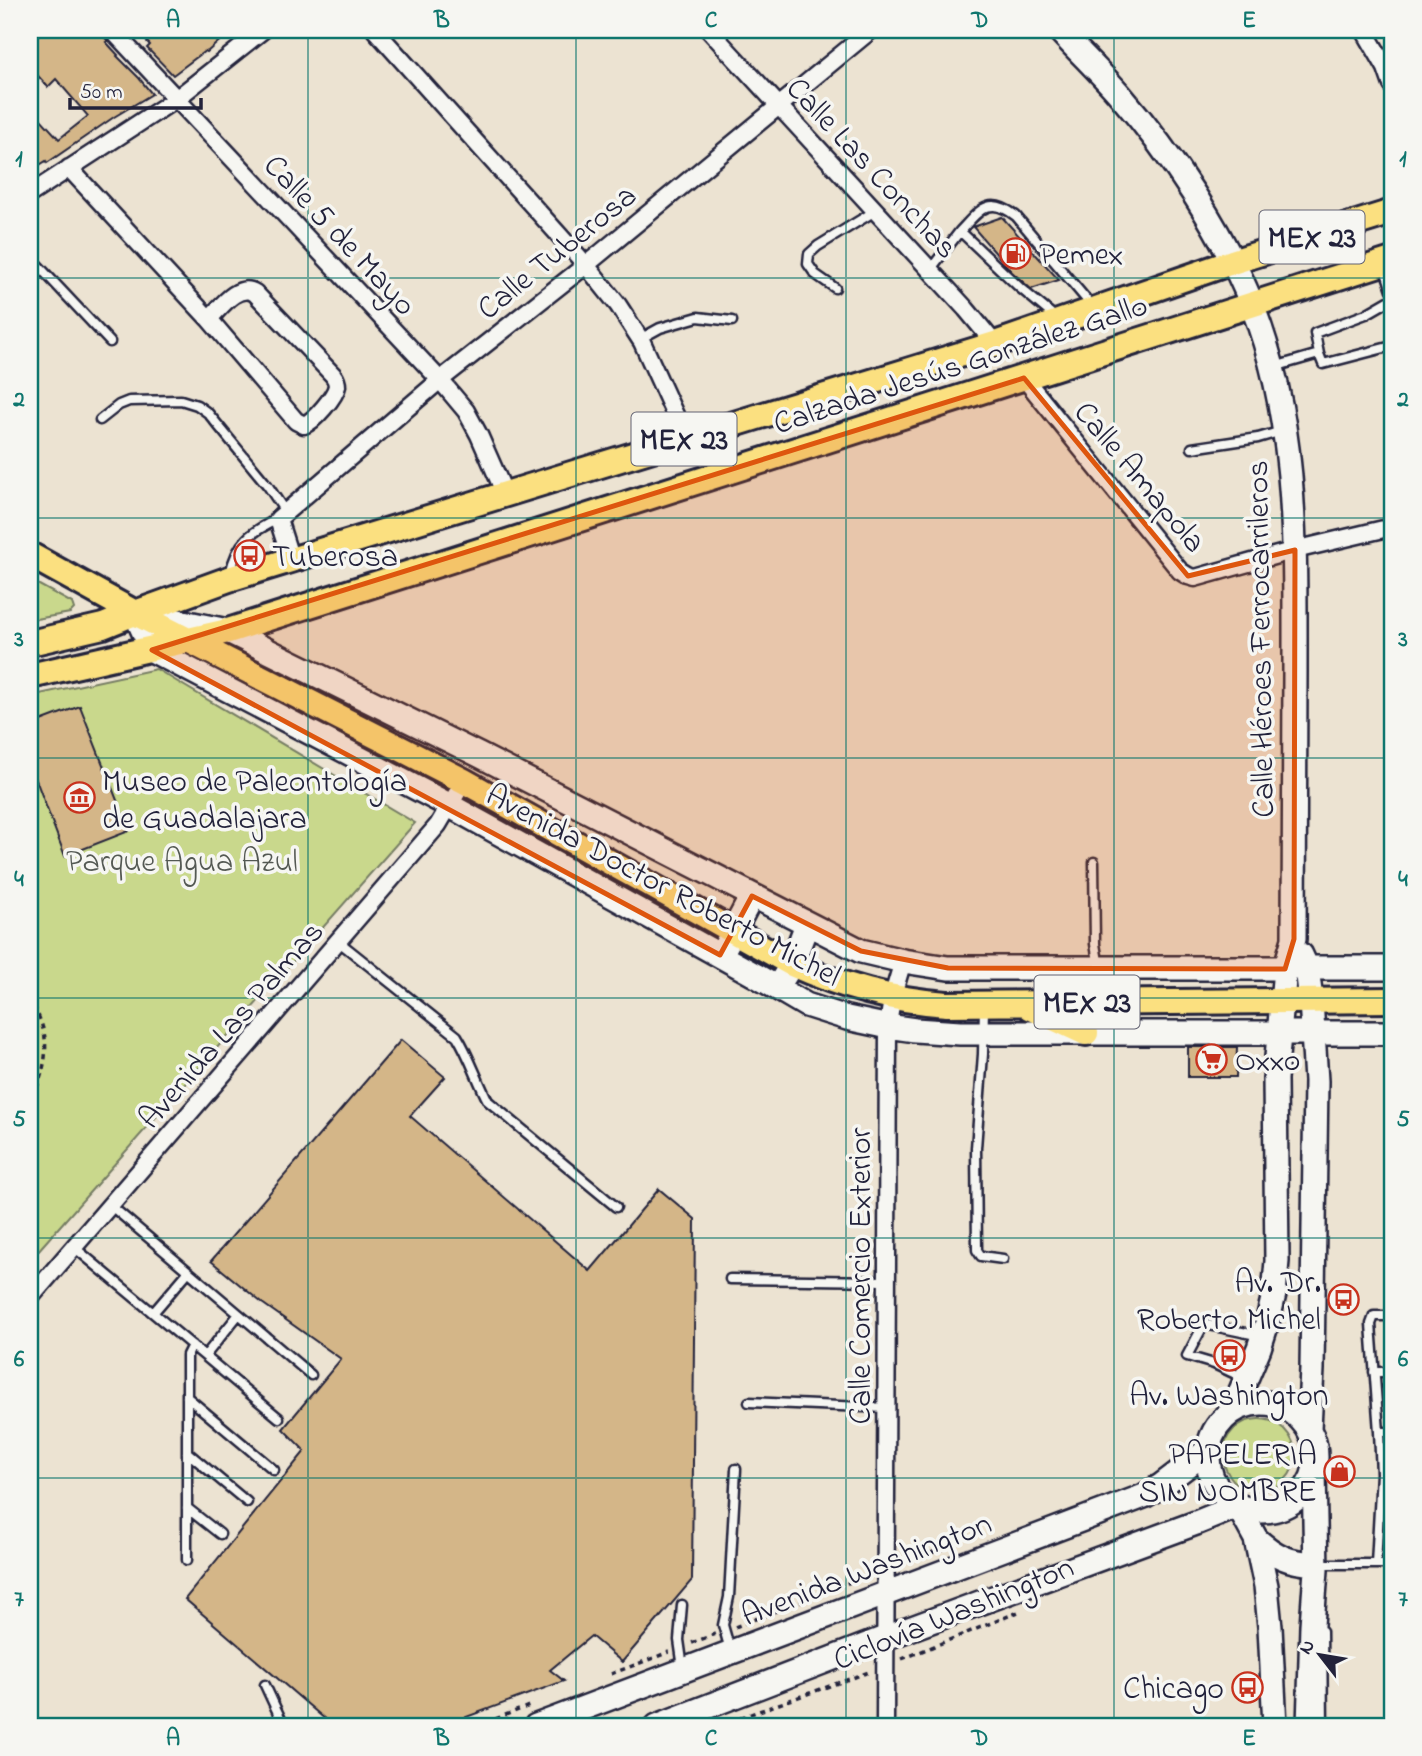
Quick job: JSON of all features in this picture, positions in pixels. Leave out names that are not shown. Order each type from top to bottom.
[{"type":"main road","name":"Calle Héroes Ferrocarrileros","points":[[1059,30],[1120,94],[1185,181],[1210,222],[1252,304],[1271,368],[1285,430],[1296,550],[1294,939],[1296,969],[1311,1000],[1316,1081],[1309,1429]]},
{"type":"main road","name":"Calzada Jesús González Gallo","points":[[30,643],[103,626],[229,579],[995,344],[1232,262],[1392,212]]},
{"type":"main road","name":"Calzada Jesús González Gallo","points":[[228,631],[1387,262]]},
{"type":"main road","name":"Avenida Doctor Roberto Michel","points":[[30,555],[135,613],[464,781],[792,964],[821,977],[892,998],[926,1003],[1392,1000]]},
{"type":"main road","name":"Avenida Doctor Roberto Michel","points":[[135,613],[228,631],[861,951],[948,968],[1392,968]]},
{"type":"main road","points":[[135,613],[152,650]]},
{"type":"main road","name":"MEX 23","points":[[30,676],[228,631]]},
{"type":"main road","name":"Avenida Doctor Roberto Michel","points":[[152,650],[451,806],[806,1005],[847,1018],[915,1030],[984,1033],[1392,1033]]},
{"type":"main road","points":[[543,825],[558,796]]},
{"type":"main road","points":[[720,956],[752,896]]},
{"type":"main road","points":[[776,988],[792,964],[807,924]]},
{"type":"main road","points":[[972,967],[978,1004]]},
{"type":"main road","points":[[1014,967],[1019,1003],[1086,1033]]},
{"type":"main road","points":[[1155,968],[1156,1002]]},
{"type":"main road","points":[[1208,968],[1209,1001]]},
{"type":"main road","points":[[1359,968],[1360,1000]]},
{"type":"main road","name":"Calle Héroes Ferrocarrileros","points":[[1232,1412],[1263,1337],[1274,1294],[1278,1261],[1275,1079],[1282,1000],[1296,969]]},
{"type":"main road","points":[[1308,1726],[1316,1567],[1316,1457],[1309,1429],[1298,1416],[1283,1406],[1265,1402],[1248,1404],[1220,1422],[1208,1450],[1214,1483],[1238,1506],[1253,1510],[1269,1511],[1298,1498],[1308,1486],[1314,1471]]},
{"type":"main road","name":"Avenida Washington","points":[[536,1726],[1144,1496],[1208,1450]]},
{"type":"main road","points":[[1238,1506],[1256,1539],[1266,1586],[1275,1726]]},
{"type":"main road","points":[[657,1726],[1238,1506]]},
{"type":"main road","points":[[1256,1539],[1286,1560],[1316,1567]]},
{"type":"street","name":"Calle 5 de Mayo","points":[[112,30],[440,380],[466,411],[480,435],[505,494]]},
{"type":"street","points":[[30,194],[176,99],[263,30]]},
{"type":"street","points":[[375,30],[586,265],[618,305],[640,339],[686,439]]},
{"type":"street","name":"Calle Las Conchas","points":[[709,30],[995,344]]},
{"type":"street","name":"Calle Tuberosa","points":[[282,516],[440,380],[586,265],[871,30]]},
{"type":"street","points":[[1364,30],[1389,65],[1392,85]]},
{"type":"street","points":[[69,168],[209,319],[296,421],[304,425],[312,422],[337,388],[337,381],[255,293],[249,290],[236,293],[209,319]]},
{"type":"street","name":"Calle Amapola","points":[[1024,378],[1180,571],[1188,576],[1195,578],[1392,527]]},
{"type":"street","points":[[282,516],[291,560]]},
{"type":"street","name":"Avenida Las Palmas","points":[[30,1298],[438,825],[464,781]]},
{"type":"street","name":"Calle Comercio Exterior","points":[[885,1726],[888,1026],[892,998],[903,961]]},
{"type":"street","points":[[1263,1726],[1273,1685]]},
{"type":"lane","points":[[930,270],[981,209],[992,205],[1005,207],[1016,216],[1095,309]]},
{"type":"lane","points":[[835,288],[815,274],[808,264],[809,254],[875,211]]},
{"type":"lane","points":[[960,231],[1031,298],[1060,321]]},
{"type":"lane","points":[[30,255],[110,342]]},
{"type":"lane","points":[[1387,262],[1392,290]]},
{"type":"lane","points":[[1392,299],[1366,314],[1315,333],[1323,364],[1392,346]]},
{"type":"lane","points":[[640,339],[660,328],[698,317],[732,321]]},
{"type":"lane","points":[[1271,368],[1319,354]]},
{"type":"lane","points":[[100,420],[119,405],[129,401],[181,400],[197,405],[208,412],[260,475],[282,516]]},
{"type":"lane","points":[[1192,448],[1258,438],[1285,430]]},
{"type":"lane","name":"Calle Tuberosa","points":[[229,579],[233,560],[248,536],[282,516]]},
{"type":"lane","points":[[1094,862],[1095,944],[1099,967]]},
{"type":"lane","points":[[338,941],[457,1036],[467,1051],[479,1085],[488,1101],[616,1207]]},
{"type":"lane","points":[[978,1004],[984,1033],[976,1148],[977,1250],[981,1256],[1003,1259]]},
{"type":"lane","points":[[110,1206],[311,1375]]},
{"type":"lane","points":[[74,1247],[279,1418]]},
{"type":"lane","points":[[153,1312],[188,1272]]},
{"type":"lane","points":[[730,1279],[886,1281]]},
{"type":"lane","points":[[205,1356],[239,1314]]},
{"type":"lane","points":[[1376,1564],[1381,1473],[1371,1324],[1374,1316],[1392,1316]]},
{"type":"lane","points":[[1246,1379],[1214,1364],[1187,1356],[1204,1324],[1263,1337]]},
{"type":"lane","points":[[187,1560],[187,1354],[192,1345]]},
{"type":"lane","points":[[1374,1372],[1392,1372]]},
{"type":"lane","points":[[187,1397],[274,1471]]},
{"type":"lane","points":[[749,1402],[886,1408]]},
{"type":"lane","points":[[1379,1432],[1392,1432]]},
{"type":"lane","points":[[187,1452],[247,1502]]},
{"type":"lane","points":[[731,1653],[723,1625],[729,1597],[736,1469]]},
{"type":"lane","points":[[1381,1473],[1392,1473]]},
{"type":"lane","points":[[187,1508],[220,1534]]},
{"type":"lane","points":[[1323,1726],[1323,1640],[1316,1567],[1392,1564]]},
{"type":"lane","points":[[682,1605],[679,1640],[683,1670]]},
{"type":"lane","points":[[265,1685],[284,1726]]},
{"type":"path","points":[[30,997],[44,1031],[46,1058],[30,1101]]},
{"type":"path","name":"Ciclovía Washington","points":[[729,1722],[885,1666],[1024,1610]]},
{"type":"highlighted area","points":[[1024,378],[1188,576],[1295,550],[1294,939],[1285,969],[948,968],[861,951],[752,896],[720,955],[152,650]]},
{"type":"green space","points":[[30,580],[72,603],[74,609],[70,613],[30,620]]},
{"type":"green space","name":"Parque Agua Azul","points":[[156,669],[415,823],[30,1260],[30,696]]},
{"type":"green space","points":[[1252,1419],[1266,1419],[1285,1429],[1295,1448],[1295,1462],[1285,1481],[1266,1491],[1252,1491],[1233,1481],[1223,1462],[1223,1448],[1233,1429]]},
{"type":"building","points":[[44,30],[98,30],[117,56],[152,94],[47,163],[46,161],[30,171],[30,107],[59,139],[88,116],[56,79],[48,87],[30,67],[30,42]]},
{"type":"building","points":[[136,30],[217,30],[224,37],[173,75],[147,48],[150,45]]},
{"type":"building","name":"Pemex","points":[[1002,217],[1059,280],[1031,289],[1012,272],[973,227]]},
{"type":"building","name":"Museo de Paleontología de Guadalajara","points":[[80,706],[129,831],[65,856],[30,764],[30,725]]},
{"type":"building","points":[[401,1040],[445,1077],[410,1116],[590,1271],[659,1189],[695,1219],[692,1580],[622,1662],[591,1636],[550,1670],[564,1681],[442,1726],[333,1726],[185,1599],[305,1451],[283,1429],[341,1359],[262,1303],[211,1261]]},
{"type":"building","name":"Oxxo","points":[[1188,1047],[1237,1047],[1236,1077],[1188,1077]]},
{"type":"place","name":"Pemex","points":[[1016,253]]},
{"type":"place","name":"Tuberosa","points":[[249,555]]},
{"type":"place","name":"Museo de Paleontología de Guadalajara","points":[[79,798]]},
{"type":"place","name":"Oxxo","points":[[1212,1059]]},
{"type":"place","name":"Av. Dr. Roberto Michel","points":[[1344,1299]]},
{"type":"place","name":"Av. Washington","points":[[1229,1355]]},
{"type":"place","name":"PAPELERIA SIN NOMBRE","points":[[1340,1471]]},
{"type":"place","name":"Chicago","points":[[1247,1687]]}]
